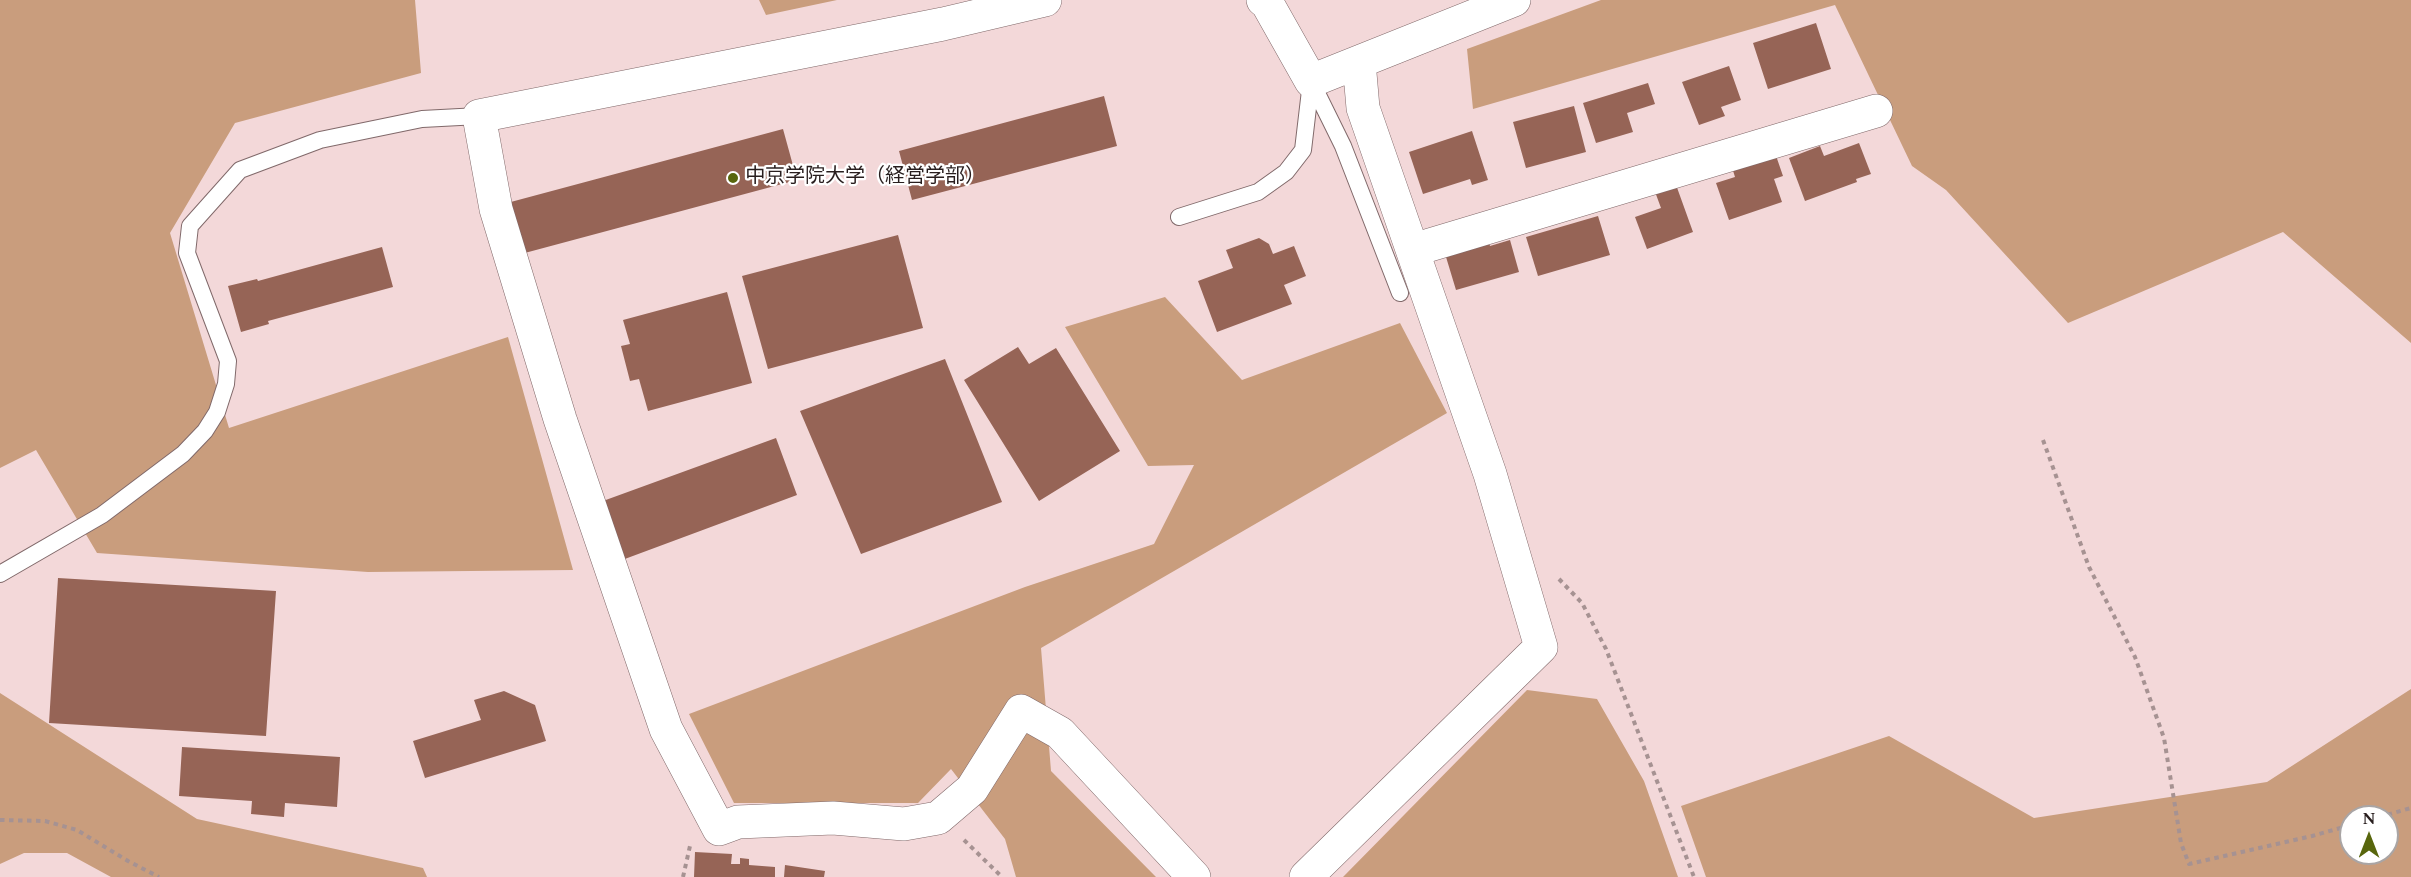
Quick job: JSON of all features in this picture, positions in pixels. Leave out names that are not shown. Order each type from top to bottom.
[{"type":"street","points":[[1045,0],[943,24],[479,116],[496,209],[560,419],[666,729],[719,830],[738,822],[833,818],[904,824],[938,818],[972,789],[1021,711],[1060,733],[1194,877]]},
{"type":"street","points":[[1263,0],[1267,3],[1311,81],[1514,0]]},
{"type":"street","points":[[1306,877],[1541,647],[1491,474],[1363,108],[1359,62]]},
{"type":"street","points":[[1413,250],[1876,111]]},
{"type":"lane","points":[[1179,217],[1258,192],[1286,172],[1303,150],[1311,81]]},
{"type":"lane","points":[[1311,81],[1343,146],[1400,293]]},
{"type":"lane","points":[[0,574],[102,515],[174,461],[206,431],[217,412],[226,384],[228,361],[187,253],[190,226],[240,170],[320,140],[422,119],[479,116]]},
{"type":"path","points":[[2043,440],[2089,567],[2135,657],[2164,738],[2181,843],[2189,864],[2339,828]]},
{"type":"path","points":[[1512,548],[1538,556],[1582,603],[1606,649],[1694,877]]},
{"type":"path","points":[[938,818],[1002,877]]},
{"type":"path","points":[[0,820],[45,821],[77,830],[159,877]]},
{"type":"shaded area","points":[[0,0],[415,0],[421,73],[235,123],[170,233],[229,428],[508,337],[573,570],[368,572],[97,553],[36,450],[0,468]]},
{"type":"shaded area","points":[[759,0],[837,0],[766,15]]},
{"type":"shaded area","points":[[1601,0],[2411,0],[2411,343],[2283,232],[2068,323],[1946,190],[1912,166],[1835,5],[1473,109],[1467,49]]},
{"type":"shaded area","points":[[1165,297],[1242,380],[1400,323],[1447,413],[1041,648],[1051,771],[1156,877],[1016,877],[1005,839],[951,769],[918,803],[734,803],[689,714],[1025,587],[1154,544],[1194,465],[1148,466],[1065,327]]},
{"type":"shaded area","points":[[2411,689],[2411,877],[1706,877],[1681,806],[1889,736],[2034,818],[2267,782]]},
{"type":"shaded area","points":[[1527,690],[1597,699],[1644,781],[1678,877],[1343,877]]},
{"type":"shaded area","points":[[0,693],[197,819],[423,868],[427,877],[111,877],[67,853],[24,853],[0,864]]},
{"type":"building","points":[[1816,23],[1831,69],[1768,89],[1753,43]]},
{"type":"building","points":[[1729,66],[1741,100],[1721,107],[1725,116],[1699,125],[1682,82]]},
{"type":"building","points":[[1648,83],[1655,104],[1627,113],[1633,132],[1596,143],[1583,103]]},
{"type":"building","points":[[1104,96],[1117,146],[912,200],[899,151]]},
{"type":"building","points":[[1574,106],[1586,152],[1526,168],[1513,122]]},
{"type":"building","points":[[783,129],[797,180],[521,254],[507,203]]},
{"type":"building","points":[[1472,131],[1488,180],[1472,185],[1470,179],[1423,194],[1409,152]]},
{"type":"building","points":[[1859,143],[1871,174],[1856,179],[1857,182],[1805,201],[1789,158],[1820,146],[1824,156]]},
{"type":"building","points":[[1773,147],[1783,176],[1774,179],[1782,202],[1729,220],[1716,183],[1735,177],[1730,161]]},
{"type":"building","points":[[1675,182],[1693,232],[1647,249],[1635,217],[1661,208],[1654,189]]},
{"type":"building","points":[[1598,216],[1610,255],[1538,276],[1526,237]]},
{"type":"building","points":[[898,235],[923,328],[768,369],[742,276]]},
{"type":"building","points":[[1487,235],[1490,246],[1510,240],[1519,272],[1456,290],[1443,247]]},
{"type":"building","points":[[1259,238],[1269,244],[1273,254],[1294,246],[1306,276],[1284,285],[1292,304],[1217,332],[1198,281],[1233,268],[1226,250]]},
{"type":"building","points":[[382,247],[393,287],[268,321],[269,324],[241,332],[228,286],[257,279],[258,281]]},
{"type":"building","points":[[727,292],[752,383],[648,411],[639,379],[630,381],[621,346],[630,344],[623,320]]},
{"type":"building","points":[[1018,347],[1029,364],[1056,348],[1120,451],[1039,501],[964,380]]},
{"type":"building","points":[[945,359],[1002,502],[861,554],[800,411]]},
{"type":"building","points":[[776,438],[797,495],[614,563],[592,505]]},
{"type":"building","points":[[58,578],[276,591],[266,736],[49,723]]},
{"type":"building","points":[[504,691],[535,705],[546,741],[425,778],[413,741],[481,720],[474,700]]},
{"type":"building","points":[[182,747],[340,757],[337,807],[285,803],[284,817],[251,814],[252,801],[179,796]]},
{"type":"building","points":[[695,852],[732,854],[731,864],[740,864],[740,858],[749,859],[749,865],[775,867],[775,877],[694,877]]},
{"type":"building","points":[[785,865],[825,871],[824,877],[784,877]]},
{"type":"place","name":"中京学院大学（経営学部）","points":[[733,178]]}]
